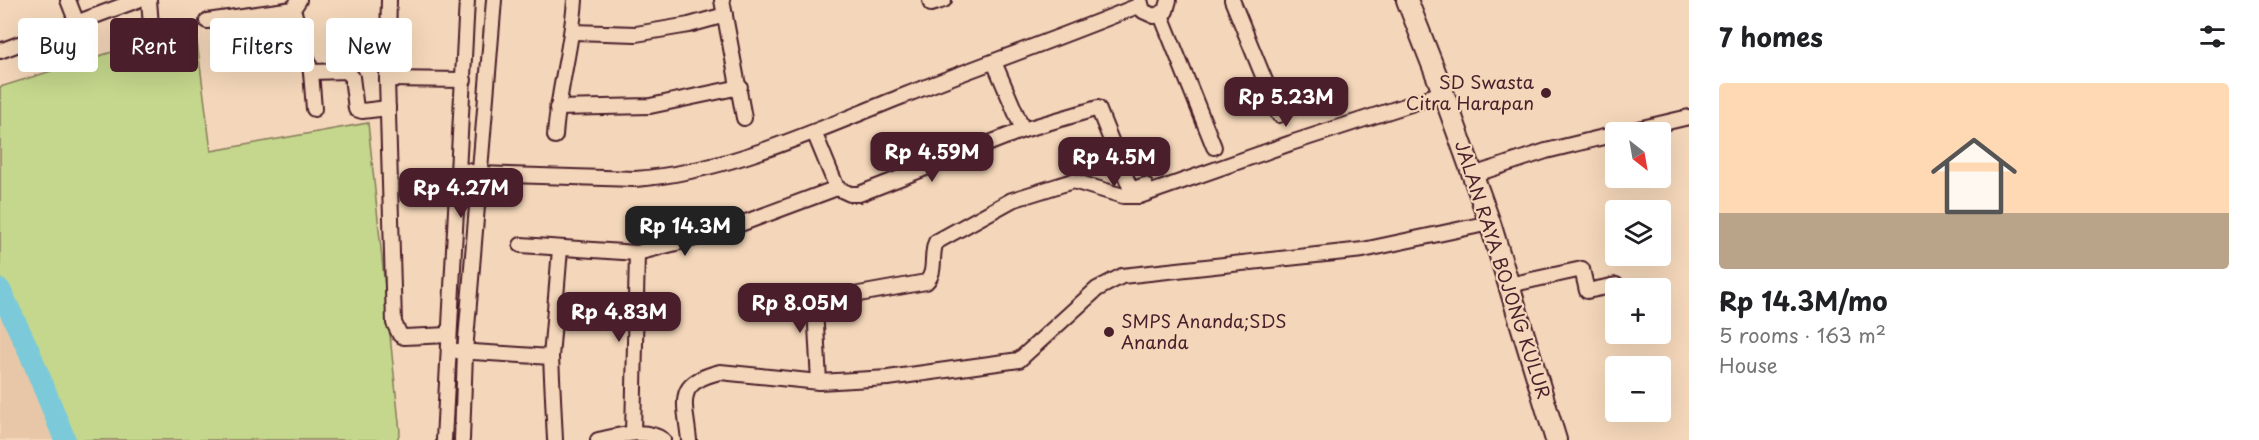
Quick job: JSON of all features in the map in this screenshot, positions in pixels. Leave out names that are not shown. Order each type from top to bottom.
[{"type":"main road","name":"JALAN RAYA BOJONG KULUR","points":[[1407,0],[1490,223],[1556,440]]},
{"type":"street","points":[[68,0],[75,18]]},
{"type":"street","points":[[88,18],[138,0]]},
{"type":"street","points":[[149,0],[150,18]]},
{"type":"street","points":[[389,0],[387,79],[394,323],[400,335],[404,337],[449,335]]},
{"type":"street","points":[[444,440],[467,0]]},
{"type":"street","points":[[462,440],[465,352],[494,0]]},
{"type":"street","points":[[555,136],[557,108],[573,32],[575,0]]},
{"type":"street","points":[[722,0],[744,118]]},
{"type":"street","points":[[930,0],[932,4],[944,0]]},
{"type":"street","points":[[459,169],[481,174],[603,179],[660,177],[749,156],[1140,3],[1148,15],[1161,15],[1169,6],[1169,0]]},
{"type":"street","points":[[1232,0],[1279,115]]},
{"type":"street","points":[[207,21],[296,4]]},
{"type":"street","points":[[573,32],[636,34],[689,25],[725,15]]},
{"type":"street","points":[[1161,15],[1214,147]]},
{"type":"street","points":[[0,51],[18,44]]},
{"type":"street","points":[[994,62],[1023,130]]},
{"type":"street","points":[[314,72],[347,71],[352,77],[356,109],[362,111],[388,108]]},
{"type":"street","points":[[311,72],[314,109]]},
{"type":"street","points":[[387,79],[464,80]]},
{"type":"street","points":[[557,108],[650,106],[740,87]]},
{"type":"street","points":[[819,382],[814,307],[816,304],[820,301],[926,282],[931,276],[933,248],[936,242],[1012,200],[1077,181],[1123,196],[1140,196],[1443,92]]},
{"type":"street","points":[[814,132],[837,188],[850,194],[860,194],[1023,130],[1098,108],[1131,190],[1177,174]]},
{"type":"street","points":[[1668,122],[1689,117]]},
{"type":"street","points":[[1473,175],[1546,151],[1605,137]]},
{"type":"street","points":[[521,245],[637,253],[719,232],[837,188]]},
{"type":"street","points":[[689,440],[684,395],[689,387],[706,375],[720,372],[819,382],[888,378],[1019,360],[1098,289],[1122,276],[1363,250],[1490,223]]},
{"type":"street","points":[[555,440],[551,357],[560,249]]},
{"type":"street","points":[[633,433],[637,253]]},
{"type":"street","points":[[1509,285],[1582,269],[1587,291],[1605,287]]},
{"type":"street","points":[[448,350],[551,357]]},
{"type":"street","points":[[598,440],[633,433],[663,440]]},
{"type":"shaded area","points":[[0,290],[29,351],[65,440],[0,440]]},
{"type":"green space","points":[[198,49],[211,151],[368,123],[400,432],[397,440],[64,440],[56,416],[0,290],[0,87],[48,72],[98,72],[98,56],[110,53],[110,72],[198,72]]},
{"type":"waterway","points":[[0,290],[29,351],[65,440]]},
{"type":"place","name":"SD Swasta Citra Harapan","points":[[1546,93]]},
{"type":"place","name":"SMPS Ananda;SDS Ananda","points":[[1109,332]]}]
